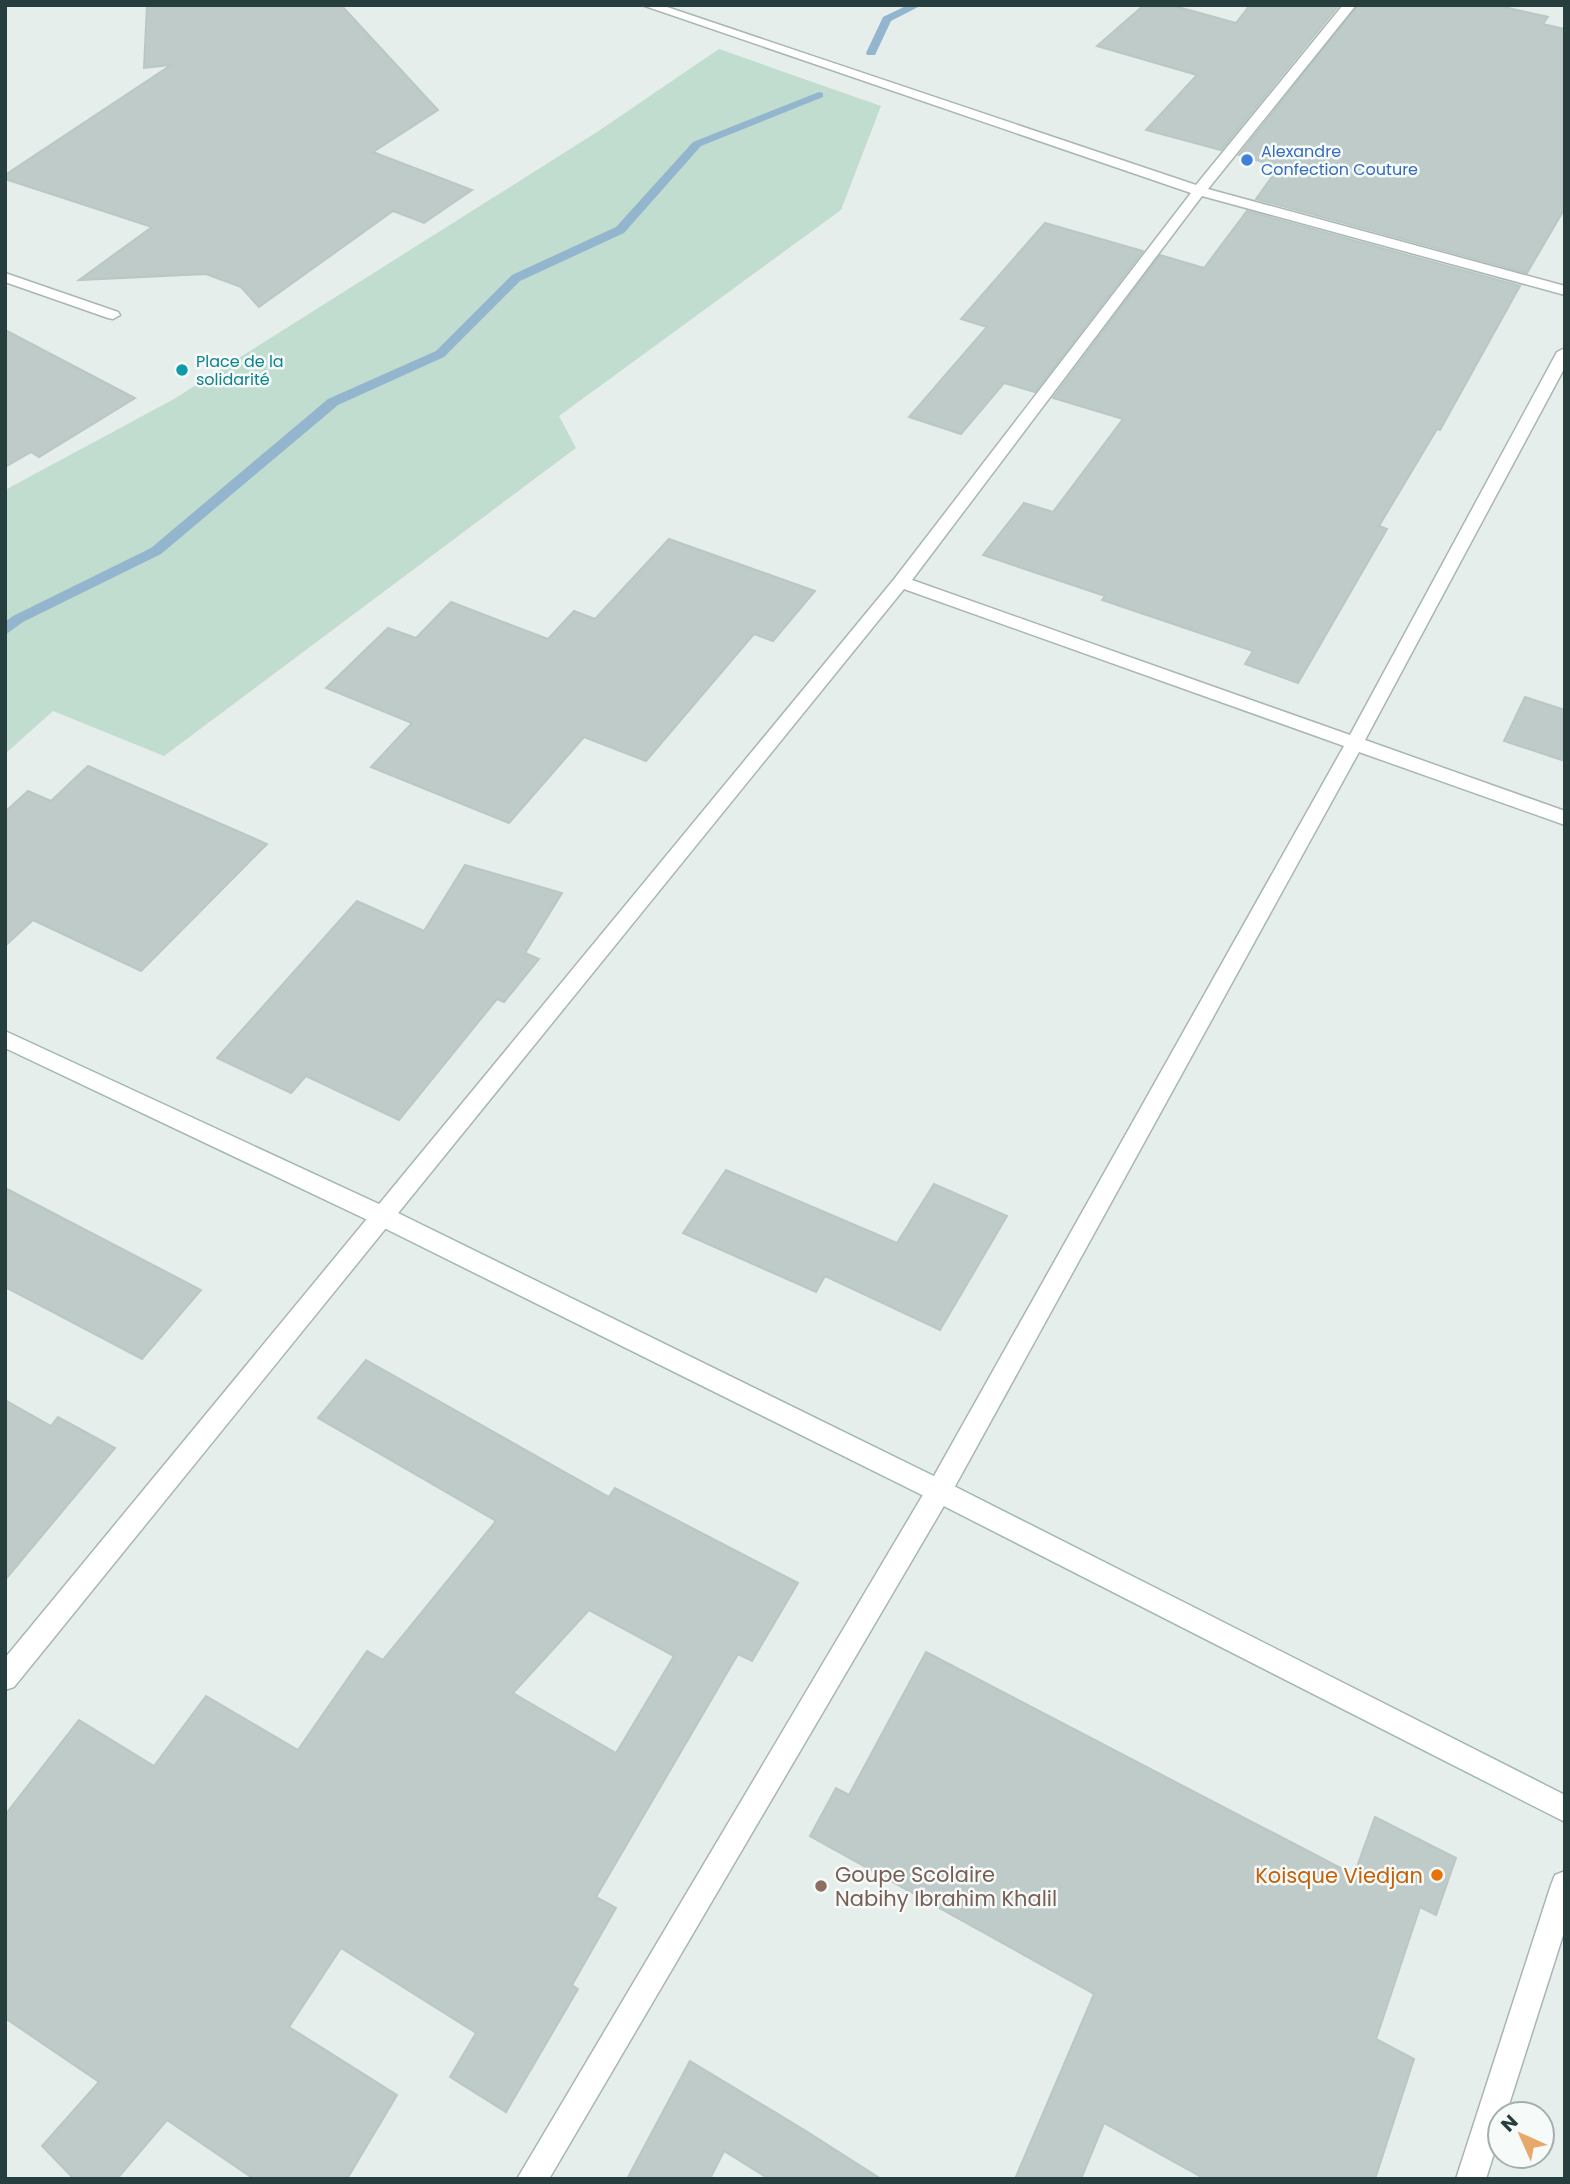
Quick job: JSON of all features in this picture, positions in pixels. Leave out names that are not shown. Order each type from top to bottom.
[{"type":"street","points":[[648,5],[1199,191],[1565,291]]},
{"type":"street","points":[[5,1678],[901,582],[1199,191],[1350,5]]},
{"type":"street","points":[[5,277],[113,315]]},
{"type":"street","points":[[532,2179],[939,1491],[1354,744],[1565,352]]},
{"type":"street","points":[[901,582],[1565,818]]},
{"type":"street","points":[[5,1039],[384,1217],[939,1491],[1565,1809]]},
{"type":"street","points":[[1471,2179],[1565,1885]]},
{"type":"green space","points":[[719,49],[881,106],[841,210],[559,416],[576,448],[164,756],[53,711],[5,754],[5,490],[174,399],[597,132]]},
{"type":"building","points":[[147,5],[341,5],[438,110],[373,152],[472,190],[424,223],[393,211],[259,307],[241,287],[206,274],[79,280],[152,227],[5,179],[5,175],[171,65],[144,68]]},
{"type":"building","points":[[1144,5],[1171,5],[1236,23],[1250,5],[1339,5],[1221,150],[1146,130],[1197,75],[1097,46]]},
{"type":"building","points":[[1358,5],[1496,5],[1548,17],[1543,24],[1565,29],[1565,208],[1527,273],[1256,199],[1279,167],[1239,155]]},
{"type":"building","points":[[1247,211],[1520,286],[1440,430],[1437,429],[1379,526],[1387,529],[1298,683],[1245,664],[1253,651],[1102,600],[1105,596],[983,555],[1024,503],[1053,512],[1123,419],[1053,398],[1160,255],[1204,268]]},
{"type":"building","points":[[1045,223],[1143,251],[1035,392],[1004,383],[961,434],[909,417],[987,327],[961,319]]},
{"type":"building","points":[[5,330],[135,398],[39,457],[31,452],[5,467]]},
{"type":"building","points":[[669,539],[815,591],[773,641],[754,634],[646,761],[584,737],[509,823],[371,767],[412,723],[326,688],[388,628],[416,638],[451,602],[548,639],[574,611],[595,619]]},
{"type":"building","points":[[1525,697],[1565,710],[1565,761],[1504,741]]},
{"type":"building","points":[[88,766],[267,844],[141,971],[33,920],[5,946],[5,812],[28,791],[51,801]]},
{"type":"building","points":[[465,865],[562,893],[525,953],[539,959],[504,1002],[497,999],[399,1120],[306,1076],[291,1093],[217,1058],[357,901],[424,931]]},
{"type":"building","points":[[726,1170],[897,1243],[934,1184],[1007,1216],[940,1330],[825,1276],[816,1292],[683,1233]]},
{"type":"building","points":[[5,1188],[201,1290],[142,1359],[5,1287]]},
{"type":"building","points":[[366,1360],[609,1497],[615,1488],[798,1583],[752,1661],[738,1654],[596,1897],[616,1908],[572,1985],[578,1989],[506,2112],[450,2077],[476,2033],[341,1948],[289,2027],[397,2095],[347,2179],[254,2179],[167,2120],[117,2179],[74,2179],[42,2146],[99,2082],[5,2018],[5,1815],[79,1720],[154,1766],[206,1696],[298,1750],[367,1651],[383,1660],[496,1521],[318,1418]],"holes":[[[589,1610],[674,1656],[616,1753],[513,1693]]]},
{"type":"building","points":[[5,1400],[51,1426],[58,1417],[115,1448],[5,1580]]},
{"type":"building","points":[[926,1652],[1354,1875],[1375,1817],[1456,1858],[1436,1915],[1420,1907],[1376,2039],[1414,2059],[1375,2179],[1205,2179],[1104,2123],[1081,2179],[1015,2179],[1094,1994],[810,1836],[836,1788],[849,1795]]},
{"type":"building","points":[[690,2061],[881,2179],[769,2179],[724,2151],[710,2179],[627,2179]]},
{"type":"waterway","points":[[871,53],[887,19],[917,5]]},
{"type":"waterway","points":[[5,630],[18,619],[156,551],[333,402],[440,354],[516,278],[620,230],[697,144],[819,95]]},
{"type":"place","name":"Alexandre Confection Couture","points":[[1247,160]]},
{"type":"place","name":"Place de la solidarité","points":[[182,370]]},
{"type":"place","name":"Koisque Viedjan","points":[[1437,1875]]},
{"type":"place","name":"Goupe Scolaire Nabihy Ibrahim Khalil","points":[[821,1886]]}]
